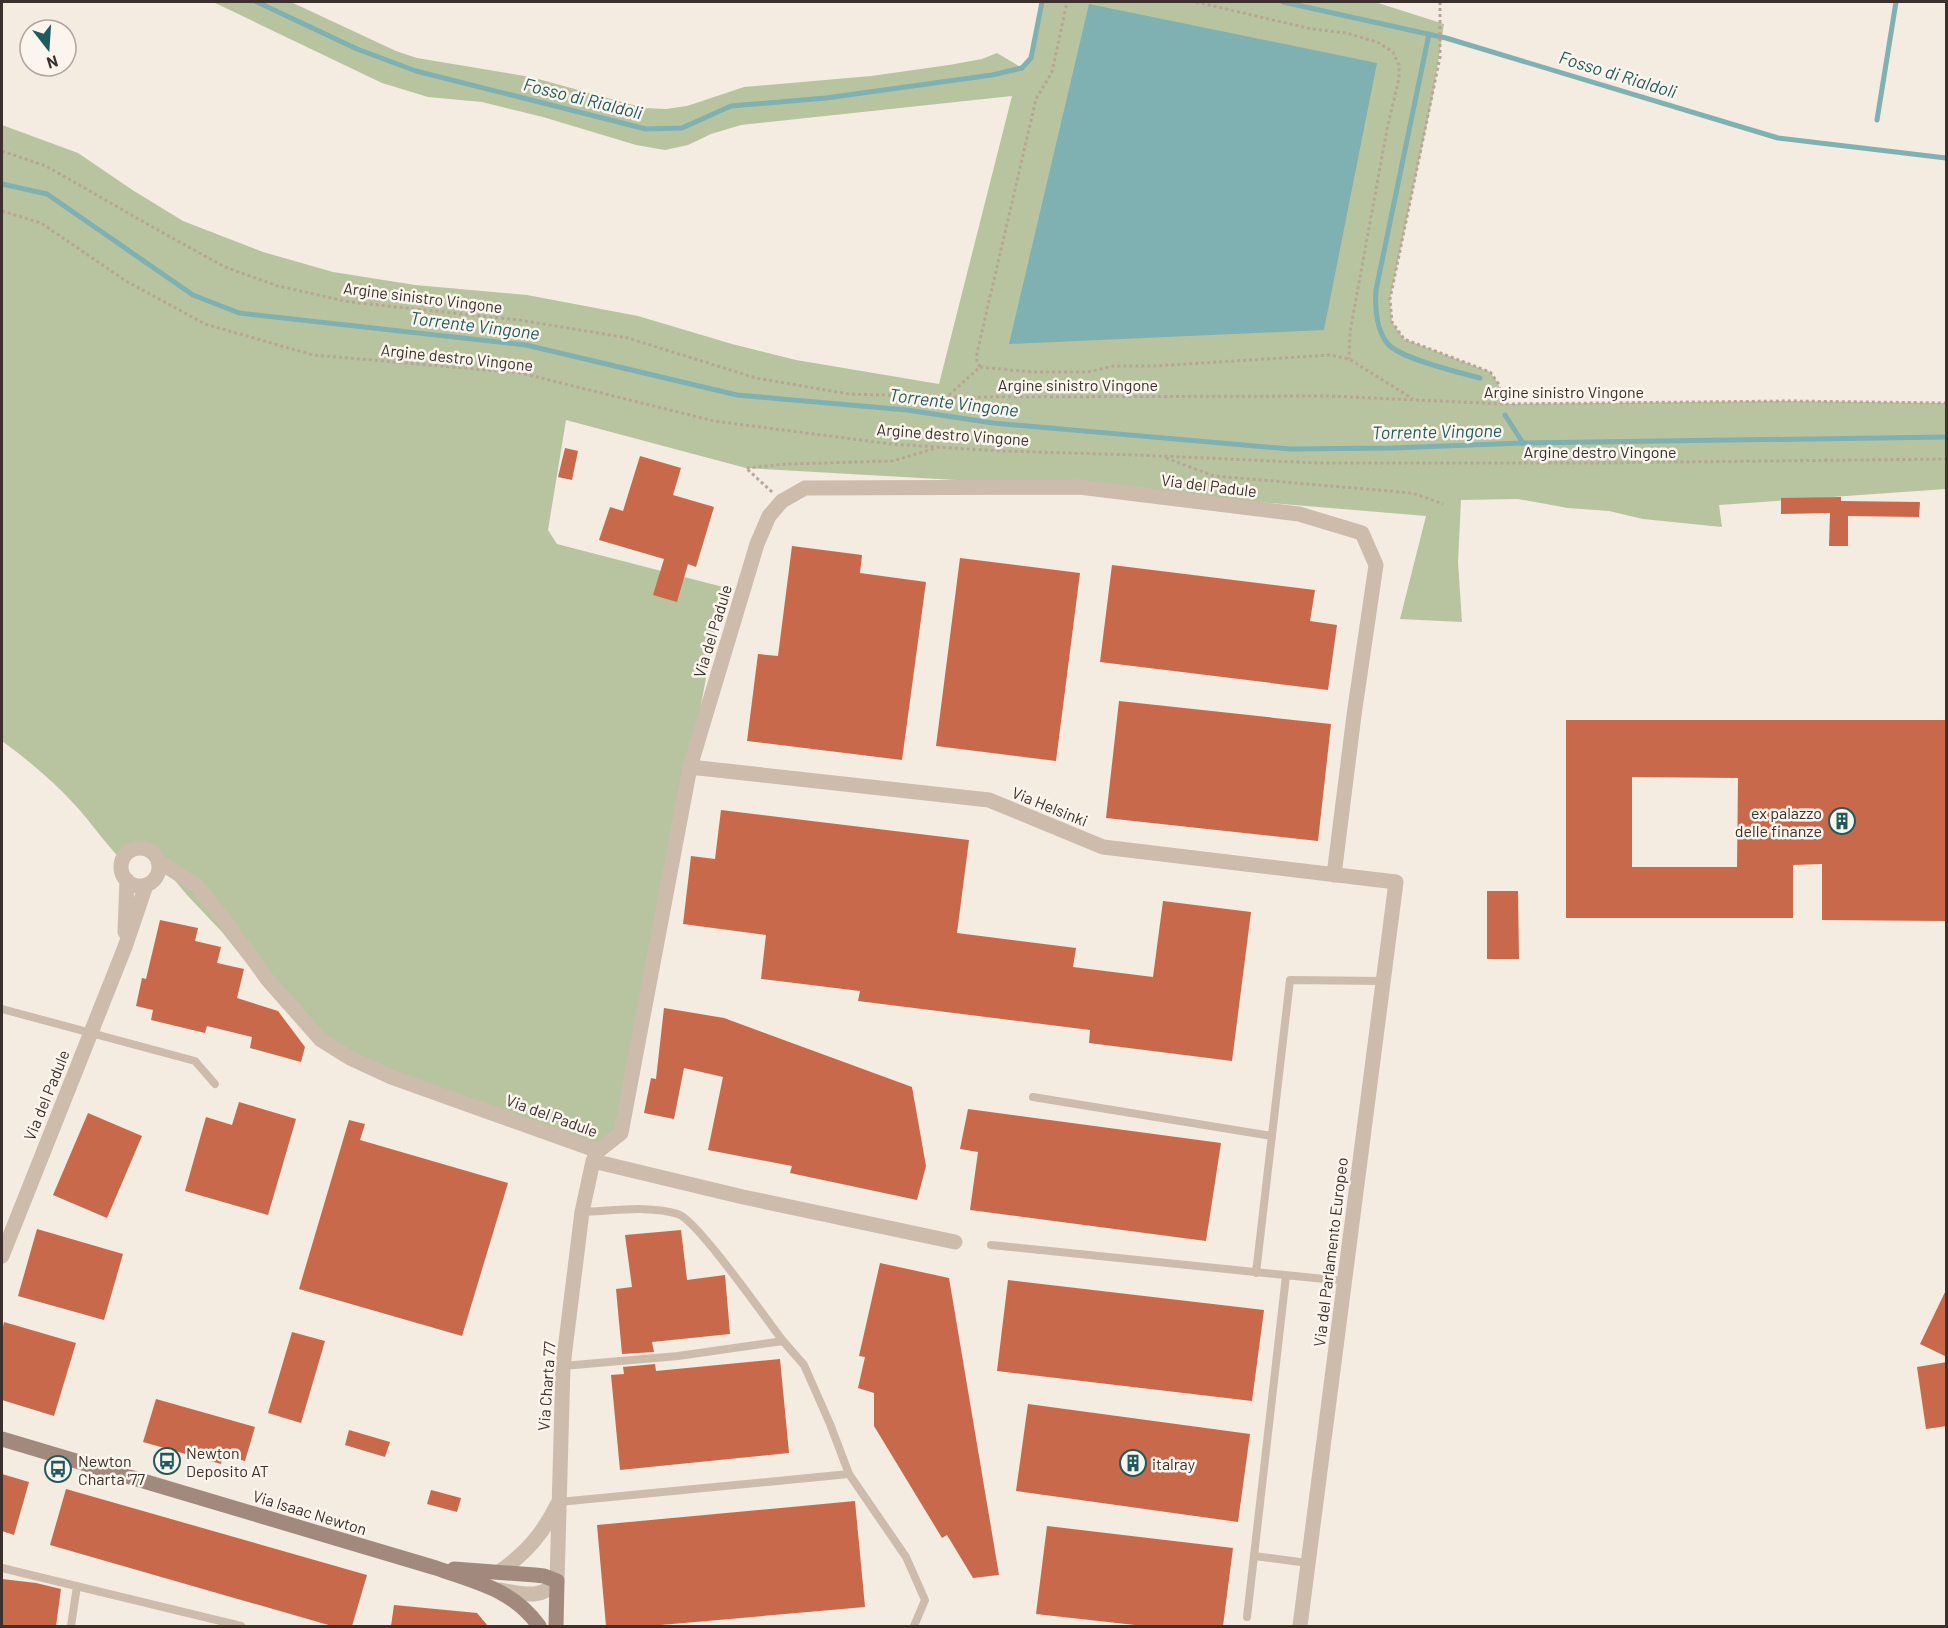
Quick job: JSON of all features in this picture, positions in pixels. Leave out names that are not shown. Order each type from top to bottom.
[{"type":"street","name":"Via del Padule","points":[[124,947],[127,880],[122,872],[123,861],[132,850],[140,849],[149,851],[158,861],[197,886],[268,980],[321,1040],[350,1059],[391,1077],[596,1156],[621,1133],[690,767],[757,544],[769,516],[782,501],[805,488],[1079,487],[1299,514],[1362,533],[1376,565],[1334,875]]},
{"type":"street","name":"Via Helsinki","points":[[690,767],[989,800],[1103,847],[1396,882]]},
{"type":"street","name":"Via del Padule","points":[[2,1256],[124,947],[146,885],[158,873],[158,861]]},
{"type":"street","points":[[127,880],[135,885],[146,885]]},
{"type":"street","name":"Via del Parlamento Europeo","points":[[1300,1626],[1396,882]]},
{"type":"street","name":"Via Charta 77","points":[[556,1626],[563,1366],[582,1212],[596,1156]]},
{"type":"street","points":[[596,1156],[743,1197],[955,1242]]},
{"type":"street","name":"Via Isaac Newton","points":[[2,1439],[436,1568],[499,1590],[535,1595],[547,1591],[557,1581],[540,1575],[436,1568]]},
{"type":"street","points":[[499,1572],[532,1544],[547,1524],[559,1502]]},
{"type":"street","name":"Via Isaac Newton","points":[[499,1590],[521,1605],[539,1626]]},
{"type":"lane","points":[[1256,1273],[1290,980],[1383,981]]},
{"type":"lane","points":[[2,1010],[195,1061],[215,1084]]},
{"type":"lane","points":[[1033,1098],[1272,1136]]},
{"type":"lane","points":[[582,1212],[650,1210],[680,1214],[704,1238],[804,1365],[849,1474],[906,1557],[925,1600],[914,1626]]},
{"type":"lane","points":[[992,1245],[1344,1281]]},
{"type":"lane","points":[[1247,1617],[1286,1276]]},
{"type":"lane","points":[[563,1366],[678,1356],[783,1341]]},
{"type":"lane","points":[[559,1502],[849,1474]]},
{"type":"lane","points":[[1254,1556],[1308,1563]]},
{"type":"lane","points":[[2,1568],[241,1626]]},
{"type":"lane","points":[[71,1626],[77,1586]]},
{"type":"path","points":[[980,367],[977,352],[1036,99],[1052,72],[1067,2]]},
{"type":"path","points":[[1196,2],[1312,29],[1346,33],[1377,42],[1393,52],[1399,65],[1399,78],[1387,129],[1350,332],[1348,359]]},
{"type":"path","points":[[1440,2],[1440,57],[1390,299],[1392,322],[1404,339],[1490,372],[1498,383],[1504,404]]},
{"type":"path","name":"Argine sinistro Vingone","points":[[2,151],[46,166],[225,267],[278,286],[350,302],[519,320],[627,338],[756,378],[849,394],[948,397],[1329,396],[1504,404],[1947,403]]},
{"type":"path","name":"Argine destro Vingone","points":[[2,211],[41,223],[126,281],[205,324],[313,355],[521,373],[714,421],[891,444],[1000,451],[1318,463],[1616,463],[1947,459]]},
{"type":"path","points":[[948,397],[980,367],[1032,372],[1088,372],[1113,366],[1154,366],[1330,355],[1348,359],[1416,400]]},
{"type":"path","points":[[782,501],[746,468],[788,464],[893,461],[937,447]]},
{"type":"path","points":[[1162,456],[1214,476],[1412,493],[1443,504]]},
{"type":"green space","points":[[213,2],[291,2],[396,51],[417,58],[531,77],[644,108],[666,109],[687,106],[744,87],[871,76],[982,59],[997,53],[1022,68],[1031,58],[1042,2],[1375,2],[1444,24],[1433,95],[1390,299],[1392,322],[1404,339],[1490,372],[1498,383],[1504,404],[1788,401],[1946,403],[1946,489],[1719,505],[1722,527],[1643,519],[1609,511],[1568,508],[1518,499],[1461,500],[1458,562],[1462,622],[1400,619],[1426,516],[1079,487],[746,468],[566,420],[548,530],[557,544],[723,587],[621,1133],[598,1151],[350,1058],[257,976],[222,932],[152,853],[135,850],[123,861],[58,787],[2,741],[2,125],[78,153],[183,221],[263,252],[333,272],[415,285],[527,295],[638,316],[796,360],[939,384],[1012,96],[741,125],[711,134],[688,145],[665,150],[636,145],[543,117],[482,102],[428,97],[382,83]]},
{"type":"water","points":[[1089,4],[1377,63],[1324,330],[1009,344]]},
{"type":"building","points":[[565,448],[578,451],[572,480],[558,477]]},
{"type":"building","points":[[640,456],[681,468],[673,495],[714,507],[696,567],[688,564],[677,602],[653,595],[664,559],[599,540],[610,507],[623,511]]},
{"type":"building","points":[[1841,497],[1841,501],[1920,502],[1919,517],[1848,516],[1848,546],[1829,546],[1830,513],[1781,514],[1781,498]]},
{"type":"building","points":[[792,546],[862,555],[860,573],[926,582],[902,760],[747,741],[758,654],[778,656]]},
{"type":"building","points":[[960,558],[1080,573],[1056,761],[936,746]]},
{"type":"building","points":[[1112,565],[1315,590],[1310,621],[1337,625],[1328,690],[1100,662]]},
{"type":"building","points":[[1119,701],[1331,724],[1318,841],[1106,818]]},
{"type":"building","name":"ex palazzo delle finanze","points":[[1566,720],[1947,720],[1947,921],[1822,920],[1822,864],[1793,865],[1793,918],[1566,918]],"holes":[[[1632,777],[1738,778],[1737,867],[1632,867]]]},
{"type":"building","points":[[721,810],[969,840],[957,933],[1076,948],[1073,967],[1153,977],[1163,901],[1251,912],[1232,1061],[1089,1043],[1090,1030],[858,1001],[860,991],[761,979],[766,935],[683,924],[691,856],[715,859]]},
{"type":"building","points":[[1487,891],[1518,891],[1519,959],[1487,959]]},
{"type":"building","points":[[160,920],[198,928],[195,941],[221,947],[217,963],[244,969],[237,998],[278,1011],[305,1047],[301,1062],[250,1048],[252,1037],[207,1026],[205,1033],[151,1020],[153,1010],[136,1006],[142,978],[146,979]]},
{"type":"building","points":[[664,1008],[724,1018],[912,1087],[926,1166],[917,1200],[790,1173],[792,1166],[708,1150],[723,1077],[684,1068],[674,1119],[644,1113],[651,1078],[656,1079]]},
{"type":"building","points":[[239,1102],[296,1119],[268,1215],[185,1191],[206,1117],[232,1125]]},
{"type":"building","points":[[968,1109],[1221,1143],[1206,1241],[970,1210],[978,1152],[960,1149]]},
{"type":"building","points":[[88,1113],[142,1136],[107,1218],[53,1195]]},
{"type":"building","points":[[349,1120],[365,1124],[360,1140],[508,1183],[462,1336],[299,1289]]},
{"type":"building","points":[[37,1229],[123,1254],[104,1320],[18,1296]]},
{"type":"building","points":[[681,1230],[687,1280],[725,1275],[730,1334],[652,1342],[654,1352],[622,1354],[616,1289],[632,1287],[625,1235]]},
{"type":"building","points":[[880,1263],[949,1278],[999,1575],[973,1578],[947,1535],[942,1538],[874,1426],[874,1393],[858,1388],[865,1357],[859,1356]]},
{"type":"building","points":[[1008,1280],[1264,1310],[1252,1401],[997,1371]]},
{"type":"building","points":[[1947,1288],[1947,1357],[1920,1344]]},
{"type":"building","points":[[4,1322],[76,1343],[54,1416],[2,1400]]},
{"type":"building","points":[[292,1332],[325,1341],[301,1423],[268,1413]]},
{"type":"building","points":[[780,1359],[789,1453],[620,1470],[611,1375],[624,1374],[623,1367],[655,1364],[656,1371]]},
{"type":"building","points":[[1947,1362],[1947,1426],[1926,1429],[1917,1367]]},
{"type":"building","points":[[156,1399],[255,1427],[245,1461],[223,1455],[221,1464],[143,1442]]},
{"type":"building","name":"italray","points":[[1028,1404],[1250,1434],[1238,1522],[1016,1491]]},
{"type":"building","points":[[349,1430],[390,1442],[385,1457],[345,1445]]},
{"type":"building","points":[[2,1474],[29,1482],[14,1535],[2,1531]]},
{"type":"building","points":[[66,1489],[367,1575],[352,1626],[332,1626],[50,1545]]},
{"type":"building","points":[[431,1490],[461,1498],[457,1512],[427,1504]]},
{"type":"building","points":[[855,1501],[865,1607],[649,1626],[606,1626],[597,1525]]},
{"type":"building","points":[[1047,1526],[1233,1548],[1223,1626],[1144,1626],[1036,1614]]},
{"type":"building","points":[[2,1579],[61,1589],[56,1626],[2,1626]]},
{"type":"building","points":[[394,1605],[477,1613],[488,1626],[391,1626]]},
{"type":"waterway","name":"Fosso di Rialdoli","points":[[257,2],[357,49],[416,71],[646,129],[682,128],[731,106],[826,98],[992,75],[1022,68],[1031,58],[1042,2]]},
{"type":"waterway","name":"Fosso di Rialdoli","points":[[1283,2],[1446,38],[1778,138],[1946,158]]},
{"type":"waterway","points":[[1877,120],[1896,2]]},
{"type":"waterway","points":[[1429,34],[1376,290],[1377,318],[1384,338],[1395,350],[1432,365],[1480,378]]},
{"type":"waterway","name":"Torrente Vingone","points":[[2,184],[47,194],[193,295],[239,313],[526,345],[737,395],[907,410],[993,423],[1290,449],[1946,437]]},
{"type":"waterway","points":[[1505,415],[1523,443]]},
{"type":"place","name":"ex palazzo delle finanze","points":[[1842,821]]},
{"type":"place","name":"Newton Deposito AT","points":[[167,1461]]},
{"type":"place","name":"italray","points":[[1133,1463]]},
{"type":"place","name":"Newton Charta '77","points":[[58,1469]]}]
